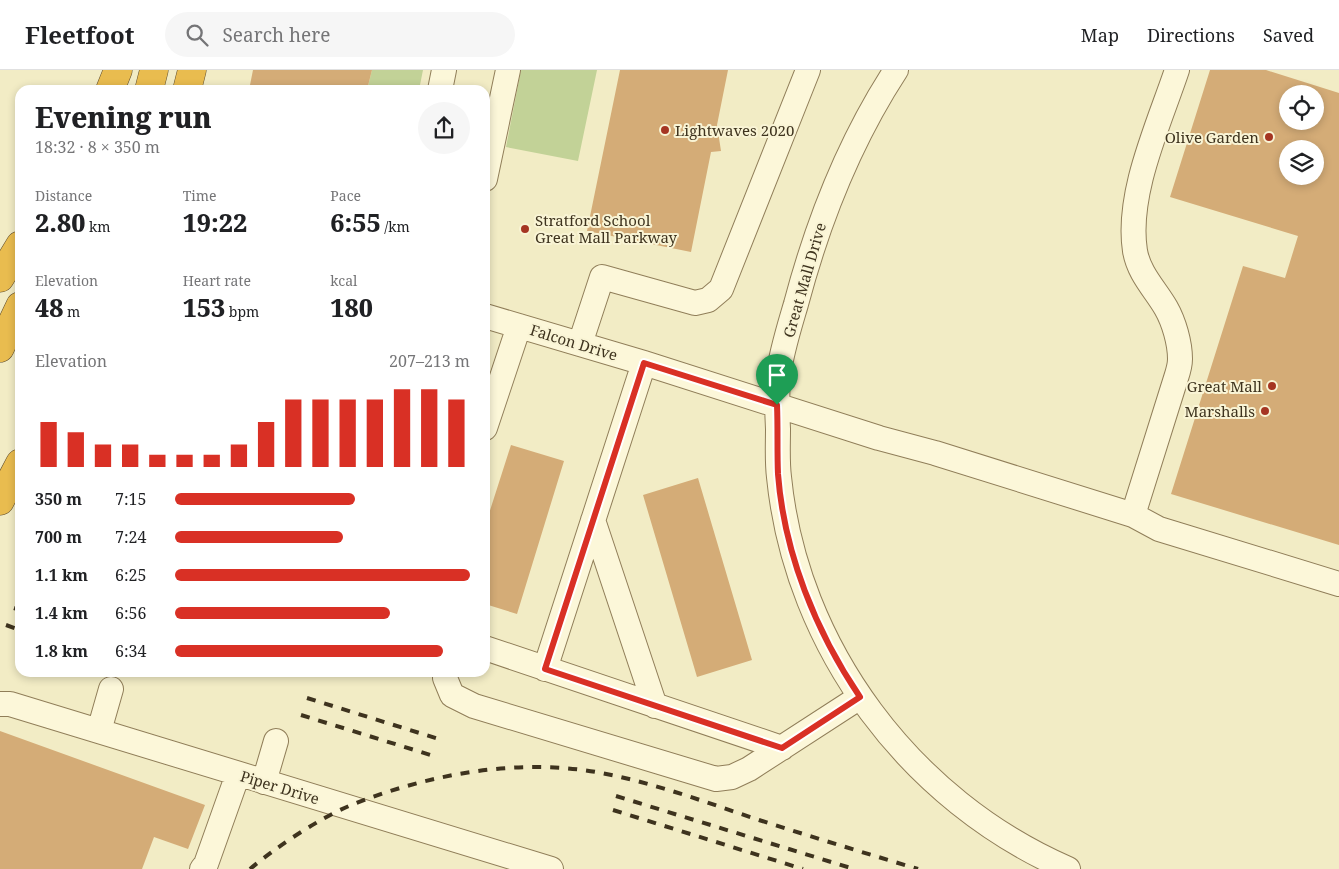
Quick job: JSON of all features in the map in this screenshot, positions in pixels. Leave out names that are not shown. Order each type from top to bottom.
[{"type":"highway","points":[[112,85],[118,70]]},
{"type":"highway","points":[[150,85],[154,70]]},
{"type":"highway","points":[[188,85],[192,70]]},
{"type":"highway","points":[[0,278],[15,253]]},
{"type":"highway","points":[[0,348],[15,316]]},
{"type":"highway","points":[[0,501],[15,472]]},
{"type":"street","points":[[441,85],[444,70]]},
{"type":"street","points":[[490,155],[508,70]]},
{"type":"street","points":[[580,344],[602,277],[695,303],[708,300],[721,289],[808,70]]},
{"type":"street","points":[[1133,515],[1180,360],[1173,323],[1166,308],[1141,269],[1136,253],[1133,222],[1141,177],[1177,70]]},
{"type":"street","name":"Great Mall Drive","points":[[893,71],[851,149],[834,186],[806,263],[778,376],[778,476],[792,553],[819,626],[833,653],[860,697],[905,754],[953,798],[1003,835],[1028,850],[1068,869]]},
{"type":"street","name":"Falcon Drive","points":[[490,317],[644,363],[1133,515],[1159,530],[1339,584]]},
{"type":"street","points":[[490,399],[519,326]]},
{"type":"street","points":[[545,669],[644,363]]},
{"type":"street","points":[[593,520],[655,706]]},
{"type":"street","points":[[490,650],[782,748]]},
{"type":"street","points":[[443,677],[452,695],[474,706],[716,779],[732,777],[740,773],[860,697]]},
{"type":"street","points":[[98,731],[111,689]]},
{"type":"street","name":"Piper Drive","points":[[3,701],[543,868]]},
{"type":"street","points":[[264,782],[276,741]]},
{"type":"street","points":[[202,869],[206,864],[238,774]]},
{"type":"green space","points":[[372,70],[423,70],[420,85],[368,85]]},
{"type":"green space","points":[[521,70],[597,70],[578,161],[506,147]]},
{"type":"building","points":[[253,70],[372,70],[368,85],[250,85]]},
{"type":"building","points":[[620,70],[728,70],[717,125],[721,151],[711,152],[691,252],[587,231]]},
{"type":"building","name":"Great Mall","points":[[1210,70],[1266,70],[1314,85],[1279,85],[1279,130],[1324,130],[1324,88],[1339,93],[1339,545],[1171,494],[1243,266],[1285,278],[1298,236],[1170,197]]},
{"type":"building","points":[[511,445],[564,461],[517,614],[490,606],[490,510]]},
{"type":"building","points":[[698,478],[752,660],[697,677],[643,495]]},
{"type":"building","points":[[0,731],[205,805],[188,849],[154,837],[142,869],[0,869]]},
{"type":"railway","points":[[6,625],[15,628]]},
{"type":"railway","points":[[307,698],[442,740]]},
{"type":"railway","points":[[301,715],[437,757]]},
{"type":"railway","points":[[250,869],[284,843],[324,818],[378,795],[439,778],[470,772],[534,767],[596,772],[638,781],[918,869]]},
{"type":"railway","points":[[616,796],[854,869]]},
{"type":"railway","points":[[613,810],[803,869]]},
{"type":"place","name":"Lightwaves 2020","points":[[665,130]]},
{"type":"place","name":"Olive Garden","points":[[1269,137]]},
{"type":"place","name":"Stratford School Great Mall Parkway","points":[[525,229]]},
{"type":"place","name":"Great Mall","points":[[1272,386]]},
{"type":"place","name":"Marshalls","points":[[1265,411]]},
{"type":"route","points":[[644,363],[777,405],[778,476],[792,553],[819,626],[860,697],[782,748],[545,669],[644,363]]}]
